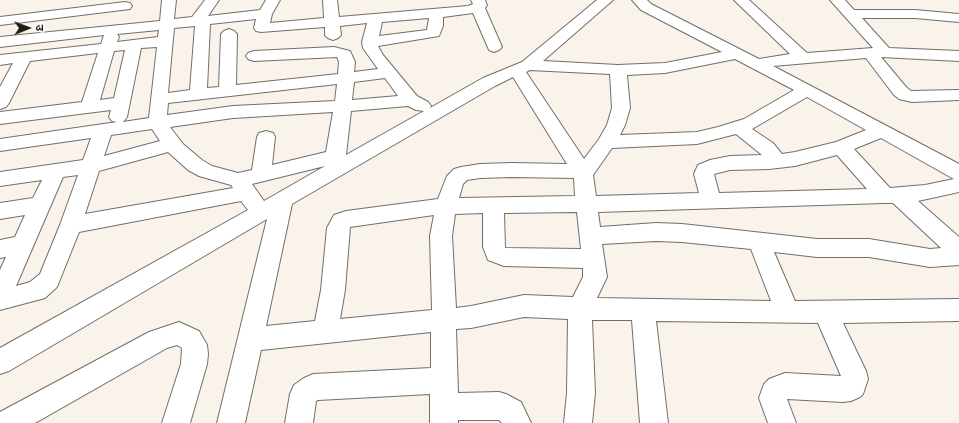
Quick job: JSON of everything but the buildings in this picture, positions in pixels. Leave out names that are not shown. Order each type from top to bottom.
[{"type":"street","points":[[169,0],[157,123],[173,144],[195,164],[206,171],[242,186],[272,207]]},
{"type":"street","points":[[198,94],[200,21],[212,0]]},
{"type":"street","points":[[253,72],[263,21],[273,0]]},
{"type":"street","points":[[330,0],[334,52]]},
{"type":"street","points":[[1,364],[272,207],[339,161],[434,113],[489,82],[522,68],[606,0]]},
{"type":"street","points":[[741,0],[803,58]]},
{"type":"street","points":[[837,0],[850,14],[878,53],[900,91],[905,95],[912,97],[959,96]]},
{"type":"street","points":[[900,0],[915,14]]},
{"type":"street","points":[[397,1],[400,16]]},
{"type":"street","points":[[638,2],[808,90],[959,173]]},
{"type":"street","points":[[0,21],[80,13],[126,3]]},
{"type":"street","points":[[89,107],[107,48],[126,3]]},
{"type":"street","points":[[0,60],[134,46],[200,21],[332,22],[470,10],[478,4],[494,47]]},
{"type":"street","points":[[944,4],[958,18]]},
{"type":"street","points":[[370,42],[434,33],[436,26],[436,13]]},
{"type":"street","points":[[850,14],[915,14],[958,18]]},
{"type":"street","points":[[376,18],[370,42],[376,56],[412,100],[434,113]]},
{"type":"street","points":[[2,42],[16,19]]},
{"type":"street","points":[[2,42],[115,30],[166,33]]},
{"type":"street","points":[[227,91],[229,34]]},
{"type":"street","points":[[0,300],[37,291],[49,280],[71,225],[91,166],[109,131],[121,103],[134,46]]},
{"type":"street","points":[[159,99],[227,91],[253,72],[334,52],[343,52],[346,57],[346,79],[339,125],[339,161]]},
{"type":"street","points":[[757,64],[785,59],[878,53],[953,56],[959,69]]},
{"type":"street","points":[[522,68],[618,70],[665,68],[738,54]]},
{"type":"street","points":[[0,103],[24,57]]},
{"type":"street","points":[[522,68],[582,172],[595,277],[580,308],[581,393],[578,423]]},
{"type":"street","points":[[582,172],[608,142],[622,108],[618,70]]},
{"type":"street","points":[[253,72],[291,84],[390,73]]},
{"type":"street","points":[[286,109],[291,84]]},
{"type":"street","points":[[608,142],[697,138],[721,133],[750,123],[808,90]]},
{"type":"street","points":[[0,145],[109,131],[233,112],[343,106],[412,100]]},
{"type":"street","points":[[0,118],[121,103]]},
{"type":"street","points":[[738,127],[766,148],[778,161]]},
{"type":"street","points":[[711,200],[704,174],[705,170],[710,166],[730,163],[795,159],[841,147],[882,131]]},
{"type":"street","points":[[261,174],[266,137]]},
{"type":"street","points":[[0,179],[91,166],[173,144]]},
{"type":"street","points":[[841,147],[892,195],[959,250]]},
{"type":"street","points":[[71,225],[242,186],[261,174],[339,161]]},
{"type":"street","points":[[517,423],[511,412],[506,408],[499,406],[444,415],[444,320],[441,236],[446,206],[454,181],[461,174],[480,171],[512,170],[582,172]]},
{"type":"street","points":[[0,295],[56,171]]},
{"type":"street","points":[[326,331],[333,290],[338,228],[342,221],[346,219],[364,215],[446,206],[587,204],[892,195],[926,193],[959,185]]},
{"type":"street","points":[[0,211],[41,205]]},
{"type":"street","points":[[493,205],[494,247],[496,254],[504,257],[593,259]]},
{"type":"street","points":[[230,423],[250,339],[272,207]]},
{"type":"street","points":[[590,236],[656,232],[682,233],[817,248],[869,248],[930,258],[959,256]]},
{"type":"street","points":[[759,242],[788,312]]},
{"type":"street","points":[[0,249],[23,245]]},
{"type":"street","points":[[250,339],[471,317],[524,306],[643,310],[788,312],[959,310]]},
{"type":"street","points":[[643,310],[654,423]]},
{"type":"street","points":[[782,423],[773,398],[774,393],[778,388],[785,386],[843,389],[850,388],[854,385],[855,379],[853,371],[825,312]]},
{"type":"street","points":[[8,423],[158,340],[170,335],[179,334],[190,339],[194,345],[195,354],[194,364],[176,423]]},
{"type":"street","points":[[300,423],[304,394],[313,387],[444,380]]}]
